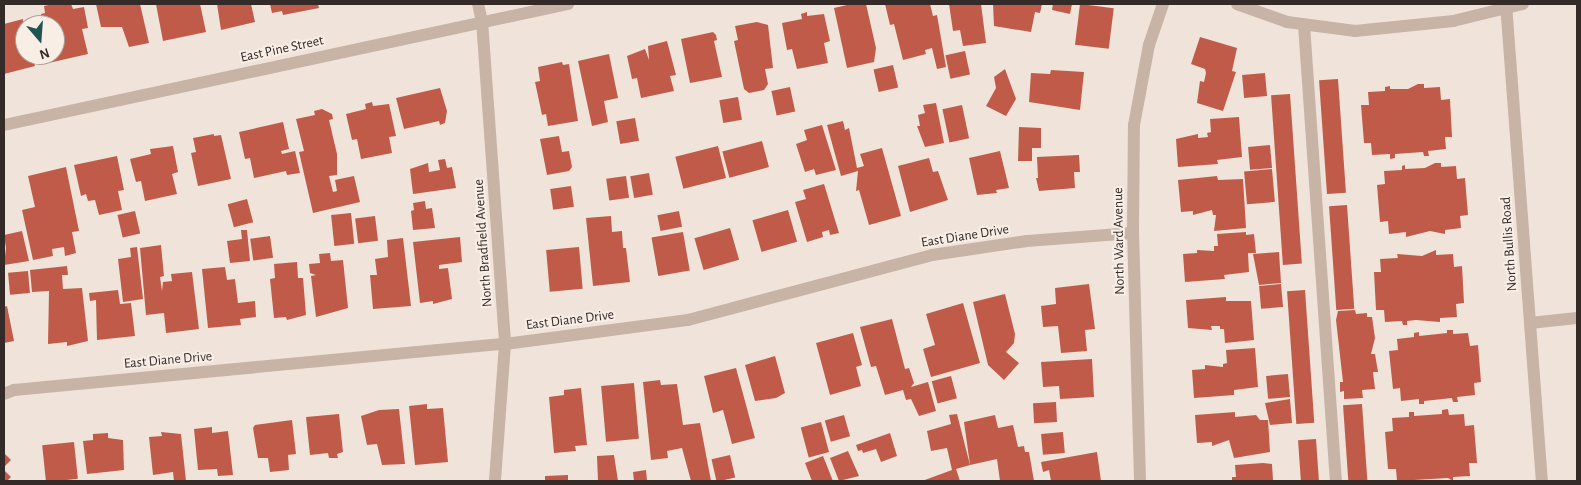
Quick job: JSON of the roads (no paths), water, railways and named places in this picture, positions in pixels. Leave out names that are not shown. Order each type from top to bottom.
[{"type":"street","name":"North Bradfield Avenue","points":[[478,4],[482,20],[505,344],[495,481]]},
{"type":"street","name":"East Pine Street","points":[[4,124],[482,20],[568,4]]},
{"type":"street","name":"North Ward Avenue","points":[[1140,481],[1132,233],[1134,125],[1149,46],[1163,4]]},
{"type":"street","points":[[1237,4],[1287,22],[1355,30],[1453,21],[1506,6],[1523,4]]},
{"type":"street","name":"North Bullis Road","points":[[1506,6],[1542,481]]},
{"type":"street","points":[[1304,24],[1336,481]]},
{"type":"street","name":"East Diane Drive","points":[[4,394],[14,390],[505,344],[688,320],[932,255],[1027,241],[1132,233]]},
{"type":"street","points":[[1530,323],[1577,318]]}]
